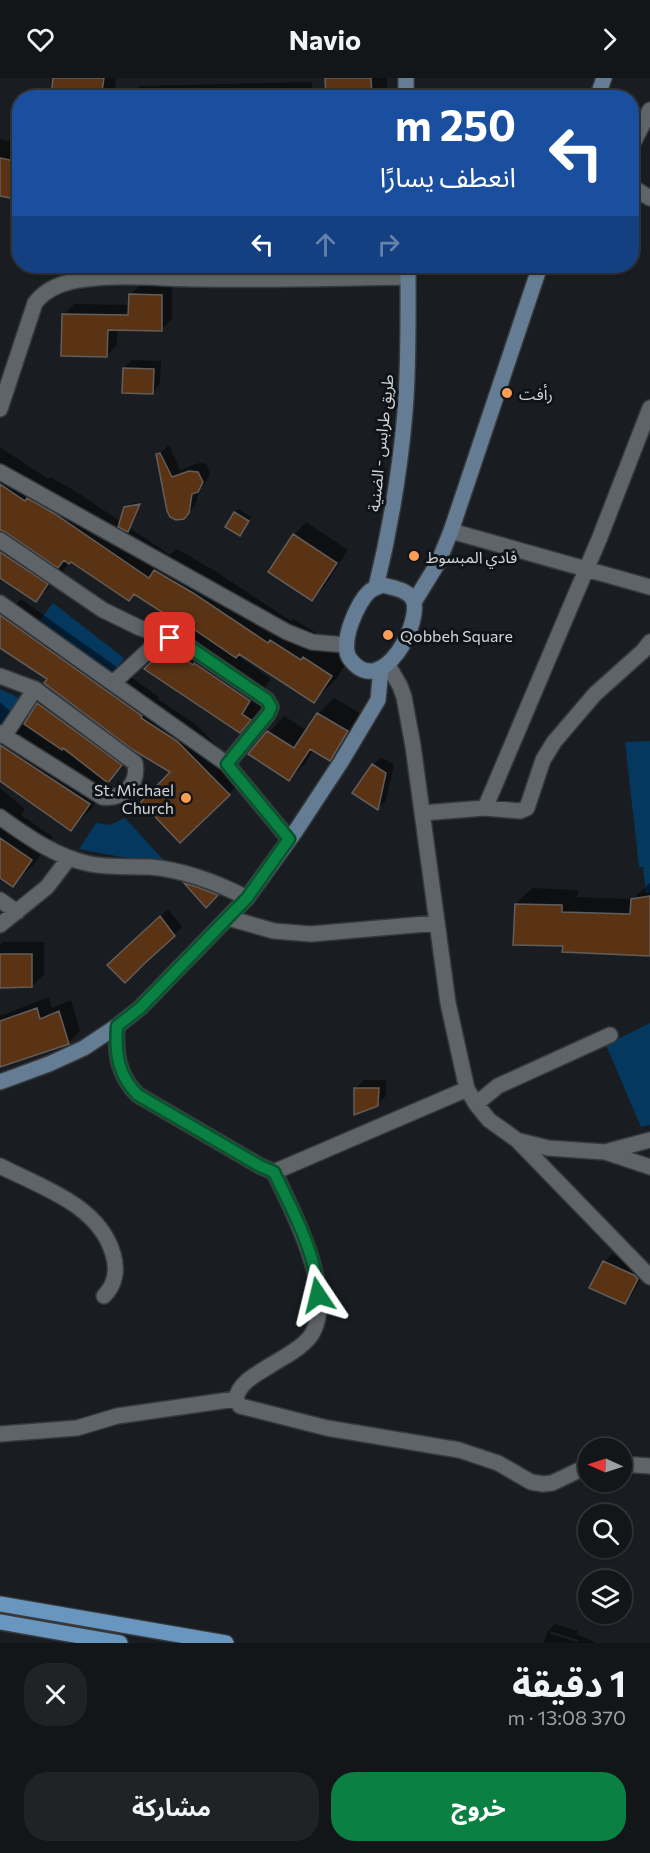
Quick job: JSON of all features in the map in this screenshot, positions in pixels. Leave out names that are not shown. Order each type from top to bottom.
[{"type":"main road","name":"طريق طرابس - الضنية","points":[[376,587],[385,552],[397,479],[405,410],[408,273]]},
{"type":"main road","points":[[0,1082],[84,1048],[140,1008],[247,898],[341,762],[378,700],[384,667],[405,639],[411,624],[414,602],[438,563],[452,531],[538,273]]},
{"type":"main road","points":[[384,667],[368,670],[356,664],[347,653],[348,632],[360,606],[368,592],[383,585],[403,591],[414,602]]},
{"type":"main road","points":[[0,1604],[226,1643]]},
{"type":"main road","points":[[0,1622],[120,1643]]},
{"type":"street","points":[[639,131],[650,110]]},
{"type":"street","points":[[0,409],[35,303],[42,294],[55,286],[87,279],[278,273]]},
{"type":"street","points":[[485,808],[621,487],[650,408]]},
{"type":"street","points":[[0,471],[287,632],[312,642],[346,645]]},
{"type":"street","points":[[452,531],[650,587]]},
{"type":"street","points":[[0,540],[103,610],[140,628],[182,642],[267,700],[271,707],[264,721],[227,764]]},
{"type":"street","points":[[0,603],[227,764],[289,839]]},
{"type":"street","points":[[113,683],[164,636]]},
{"type":"street","points":[[422,813],[485,808],[520,811],[527,808],[543,760],[554,742],[595,694],[650,642]]},
{"type":"street","points":[[384,667],[400,686],[404,697],[448,1004],[466,1089],[489,1120],[517,1140],[650,1277]]},
{"type":"street","points":[[0,676],[35,689],[135,763],[137,771],[131,786],[125,792],[117,796],[102,797],[2,734],[35,689]]},
{"type":"street","points":[[0,817],[36,842],[69,858],[109,867],[150,867],[190,874],[229,888],[247,898]]},
{"type":"street","points":[[0,925],[47,887],[69,858]]},
{"type":"street","points":[[0,900],[17,912]]},
{"type":"street","points":[[228,918],[274,931],[311,934],[437,923]]},
{"type":"street","points":[[117,1026],[117,1056],[124,1078],[133,1090],[260,1166],[274,1172],[309,1252],[317,1280],[319,1310],[313,1332],[283,1358],[247,1381],[237,1393],[236,1399],[240,1406],[327,1428],[459,1450],[498,1463],[531,1482],[552,1483],[578,1471]]},
{"type":"street","points":[[476,1104],[498,1086],[610,1035]]},
{"type":"street","points":[[274,1172],[466,1089]]},
{"type":"street","points":[[517,1140],[548,1148],[605,1152],[650,1167]]},
{"type":"street","points":[[605,1152],[650,1140]]},
{"type":"street","points":[[0,1166],[81,1209],[103,1231],[109,1240],[116,1264],[112,1288],[104,1296]]},
{"type":"street","points":[[0,1434],[77,1428],[117,1416],[236,1399]]},
{"type":"street","points":[[632,1465],[650,1466]]},
{"type":"shaded area","points":[[53,603],[124,658],[112,676],[38,623]]},
{"type":"shaded area","points":[[0,689],[21,699],[0,729]]},
{"type":"shaded area","points":[[650,741],[650,893],[646,893],[643,867],[639,867],[625,742]]},
{"type":"shaded area","points":[[125,818],[169,866],[79,849],[96,823],[110,825]]},
{"type":"shaded area","points":[[650,1023],[650,1125],[641,1127],[606,1045]]},
{"type":"building","points":[[53,78],[104,78],[102,90],[52,90]]},
{"type":"building","points":[[325,78],[371,78],[372,90],[326,90]]},
{"type":"building","points":[[0,158],[12,160],[12,198],[0,196]]},
{"type":"building","points":[[129,294],[162,295],[162,331],[108,330],[107,357],[61,356],[62,314],[128,315]]},
{"type":"building","points":[[123,368],[154,369],[153,394],[122,393]]},
{"type":"building","points":[[160,453],[172,477],[189,471],[198,472],[203,482],[198,492],[192,494],[189,513],[184,519],[176,520],[170,517],[167,511],[156,454]]},
{"type":"building","points":[[0,484],[25,501],[27,498],[55,514],[149,578],[154,570],[268,643],[270,640],[301,660],[303,657],[332,676],[314,703],[239,654],[236,658],[170,613],[168,616],[134,594],[129,601],[71,562],[69,564],[64,560],[58,568],[0,530]]},
{"type":"building","points":[[140,504],[128,532],[118,527],[124,507]]},
{"type":"building","points":[[234,512],[249,521],[240,536],[225,527]]},
{"type":"building","points":[[293,534],[337,563],[312,601],[268,572]]},
{"type":"building","points":[[0,552],[48,584],[36,602],[0,578]]},
{"type":"building","points":[[0,615],[142,716],[141,718],[177,741],[230,795],[180,843],[141,802],[170,772],[133,750],[44,683],[47,679],[0,648]]},
{"type":"building","points":[[167,647],[250,701],[242,714],[251,720],[240,733],[144,669]]},
{"type":"building","points":[[37,703],[122,765],[108,783],[63,748],[62,750],[24,724]]},
{"type":"building","points":[[317,713],[348,731],[330,761],[310,749],[289,781],[248,754],[267,731],[294,748]]},
{"type":"building","points":[[0,745],[90,804],[71,831],[0,781]]},
{"type":"building","points":[[372,764],[386,773],[378,810],[352,793]]},
{"type":"building","points":[[0,838],[32,860],[13,887],[0,878]]},
{"type":"building","points":[[184,883],[197,887],[218,895],[206,908]]},
{"type":"building","points":[[650,896],[650,956],[562,952],[563,946],[513,945],[515,904],[562,905],[562,912],[630,914],[631,899]]},
{"type":"building","points":[[160,916],[175,936],[125,983],[107,965]]},
{"type":"building","points":[[0,954],[32,954],[32,987],[0,988]]},
{"type":"building","points":[[37,1008],[40,1019],[59,1011],[69,1044],[0,1067],[0,1021]]},
{"type":"building","points":[[354,1088],[379,1088],[378,1106],[354,1115]]},
{"type":"building","points":[[603,1261],[638,1279],[625,1304],[589,1288]]},
{"type":"place","name":"رأفت","points":[[507,393]]},
{"type":"place","name":"فادي المبسوط","points":[[414,556]]},
{"type":"place","name":"Qobbeh Square","points":[[388,635]]},
{"type":"place","name":"St. Michael Church","points":[[186,798]]},
{"type":"route","points":[[170,638],[182,642],[267,700],[271,707],[264,721],[227,764],[289,839],[265,876],[247,898],[140,1008],[117,1026],[117,1056],[128,1086],[138,1095],[274,1172],[309,1252],[317,1280],[318,1295]]}]
